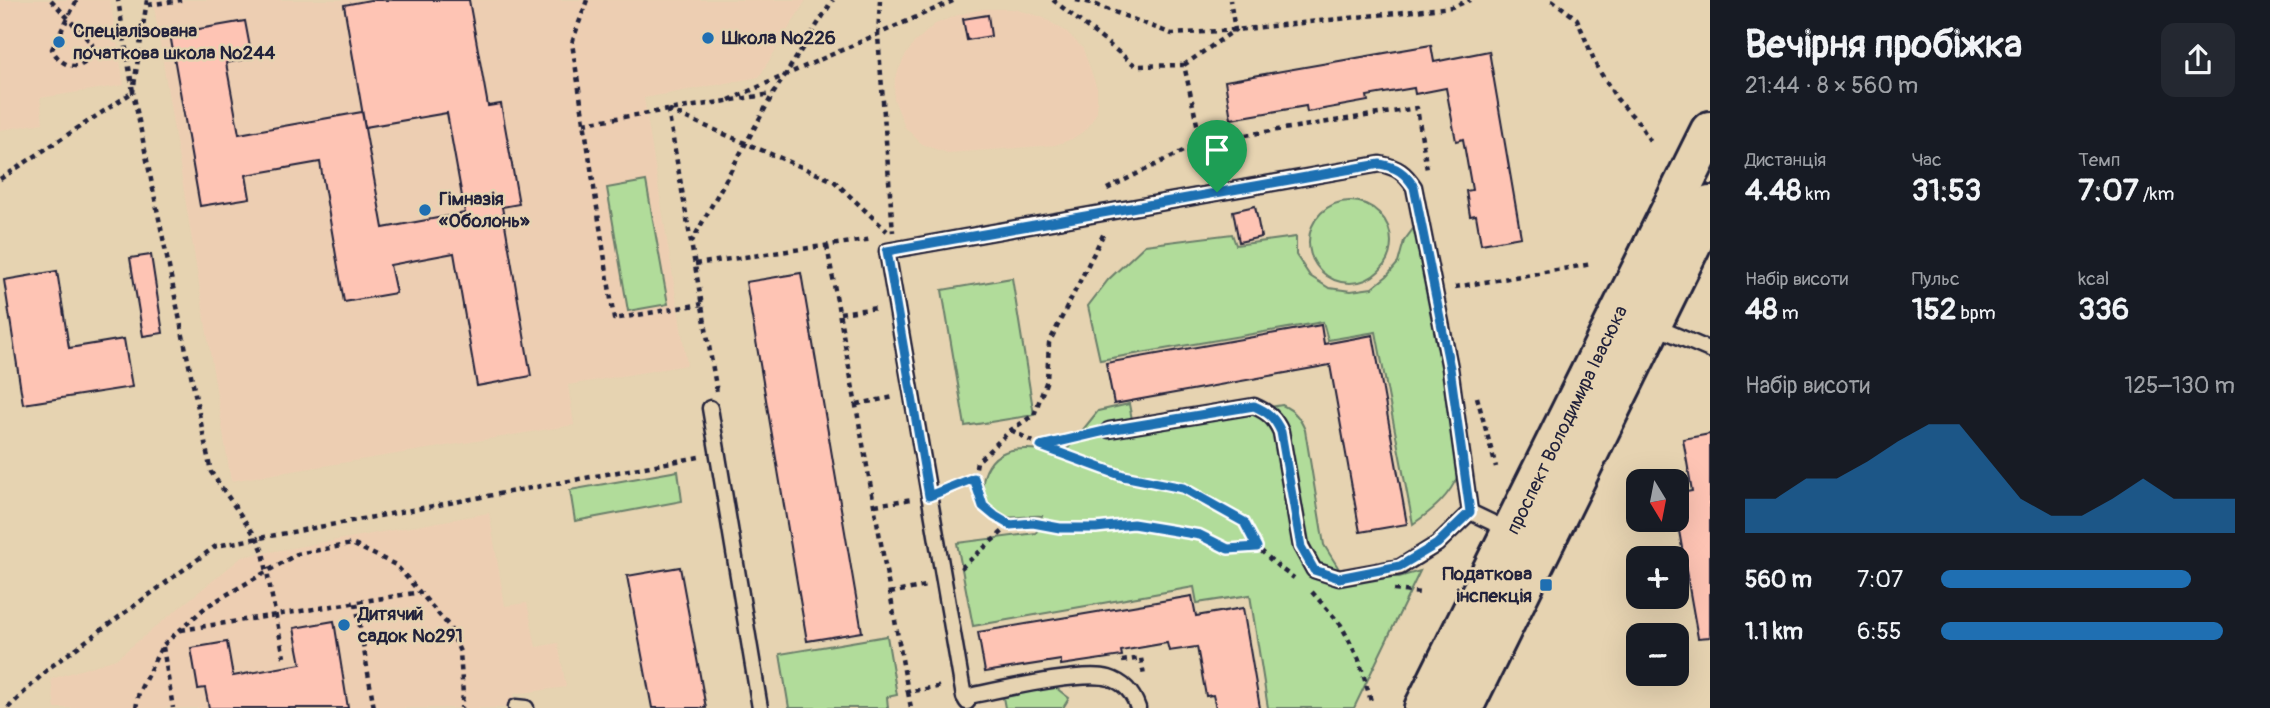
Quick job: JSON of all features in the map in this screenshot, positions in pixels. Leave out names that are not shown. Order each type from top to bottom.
[{"type":"street","name":"проспект Володимира Івасюка","points":[[1424,708],[1710,131]]},
{"type":"street","name":"проспект Володимира Івасюка","points":[[1469,704],[1710,206]]},
{"type":"lane","points":[[1138,708],[1134,696],[1120,683],[1097,676],[1051,681],[965,700],[887,251],[1380,164],[1395,167],[1407,176],[1414,187],[1450,368],[1470,512]]},
{"type":"lane","points":[[1652,325],[1710,350]]},
{"type":"lane","points":[[1109,430],[1254,406],[1266,411],[1275,419],[1281,432],[1301,547],[1314,570],[1339,578],[1400,566],[1437,544],[1470,512]]},
{"type":"lane","points":[[710,408],[760,708]]},
{"type":"lane","points":[[1470,512],[1511,532]]},
{"type":"lane","points":[[516,707],[526,708]]},
{"type":"path","points":[[51,0],[67,18],[92,44],[92,55],[86,63],[76,66],[57,59],[52,49],[67,18],[77,0]]},
{"type":"path","points":[[118,0],[133,92],[211,472],[258,540],[263,552],[284,657]]},
{"type":"path","points":[[0,179],[133,92],[148,3],[181,0]]},
{"type":"path","points":[[587,0],[572,43],[614,319],[702,304]]},
{"type":"path","points":[[691,243],[773,93],[833,0]]},
{"type":"path","points":[[880,0],[878,36],[893,236]]},
{"type":"path","points":[[729,100],[954,0]]},
{"type":"path","points":[[1053,0],[1136,66],[1184,65],[1235,30]]},
{"type":"path","points":[[1076,0],[1091,3],[1172,34],[1452,7],[1470,0]]},
{"type":"path","points":[[1230,0],[1235,30]]},
{"type":"path","points":[[1552,0],[1577,19],[1597,66],[1617,99],[1639,123],[1652,144]]},
{"type":"path","points":[[1184,65],[1201,142]]},
{"type":"path","points":[[584,123],[773,93]]},
{"type":"path","points":[[1104,191],[1201,142],[1417,108],[1427,172]]},
{"type":"path","points":[[668,110],[834,181],[893,236]]},
{"type":"path","points":[[1010,525],[983,506],[974,478],[977,462],[1011,430],[1034,415],[1047,380],[1049,343],[1119,209]]},
{"type":"path","points":[[695,264],[893,236]]},
{"type":"path","points":[[1447,289],[1592,264]]},
{"type":"path","points":[[840,313],[897,305]]},
{"type":"path","points":[[1475,390],[1496,467]]},
{"type":"path","points":[[857,404],[912,394]]},
{"type":"path","points":[[1011,430],[1041,446],[1123,476],[1183,488],[1244,522],[1257,547],[1297,580]]},
{"type":"path","points":[[1041,446],[1109,430]]},
{"type":"path","points":[[8,708],[49,668],[216,546],[718,454]]},
{"type":"path","points":[[875,505],[929,496],[974,478]]},
{"type":"path","points":[[890,593],[944,582],[1010,525],[1033,523],[1060,528],[1096,528],[1133,524],[1200,535],[1228,549],[1257,547]]},
{"type":"path","points":[[136,708],[139,692],[162,646],[207,606],[297,554],[352,544],[396,565],[449,626],[460,652],[463,695],[461,708]]},
{"type":"path","points":[[1306,585],[1341,625],[1360,660],[1371,701]]},
{"type":"path","points":[[180,630],[422,592]]},
{"type":"path","points":[[356,603],[374,708]]},
{"type":"path","points":[[162,646],[173,708]]},
{"type":"path","points":[[908,692],[911,708]]},
{"type":"shaded area","name":"Спеціалізована початкова школа №244","points":[[0,0],[110,0],[124,85],[40,98],[43,123],[0,130]]},
{"type":"shaded area","name":"Гімназія «Оболонь»","points":[[153,0],[806,0],[759,77],[644,98],[687,365],[568,385],[574,425],[231,481]]},
{"type":"shaded area","points":[[984,9],[1013,9],[1042,17],[1067,32],[1083,49],[1097,88],[1097,112],[1087,129],[1072,139],[1055,145],[948,153],[923,145],[905,127],[894,99],[895,78],[914,43],[935,24]]},
{"type":"shaded area","name":"Дитячий садок №291","points":[[489,513],[505,606],[527,603],[536,647],[558,643],[566,687],[514,694],[516,708],[55,708],[51,679],[116,659],[242,557]]},
{"type":"green space","points":[[646,181],[668,304],[628,311],[607,188]]},
{"type":"green space","points":[[1350,201],[1366,204],[1379,213],[1388,226],[1391,242],[1388,258],[1379,271],[1366,280],[1350,283],[1334,280],[1321,271],[1312,258],[1309,242],[1312,226],[1321,213],[1334,204]]},
{"type":"green space","points":[[1416,225],[1439,344],[1459,473],[1440,502],[1413,524],[1376,332],[1328,340],[1323,322],[1100,360],[1088,306],[1108,280],[1145,245],[1232,234],[1236,245],[1296,237],[1296,255],[1310,276],[1329,288],[1351,291],[1372,288],[1387,276],[1398,263],[1404,241]]},
{"type":"green space","points":[[1012,278],[1034,415],[965,426],[942,290]]},
{"type":"green space","points":[[1129,404],[1134,430],[1282,405],[1287,407],[1296,415],[1305,430],[1324,545],[1339,569],[1367,577],[1399,577],[1420,571],[1354,708],[1268,708],[1250,595],[1197,603],[1194,587],[973,626],[957,543],[1036,533],[1042,516],[1003,517],[994,513],[984,496],[984,476],[989,466],[996,458],[1011,450],[1065,452],[1098,411]]},
{"type":"green space","points":[[678,471],[682,501],[575,521],[570,490]]},
{"type":"green space","points":[[887,636],[897,695],[887,697],[888,708],[789,708],[780,654]]},
{"type":"green space","points":[[1051,684],[1069,698],[1063,708],[1005,708],[1002,692]]},
{"type":"building","points":[[370,0],[469,0],[488,106],[501,104],[519,204],[502,207],[531,376],[477,386],[454,253],[390,265],[396,293],[344,302],[320,162],[246,175],[250,198],[200,206],[170,34],[245,21],[252,58],[226,63],[239,134],[362,112],[383,228],[465,213],[447,113],[365,127],[344,5]]},
{"type":"building","points":[[988,15],[991,36],[967,40],[963,19]]},
{"type":"building","points":[[1431,45],[1434,62],[1489,51],[1521,237],[1481,244],[1476,215],[1470,216],[1466,191],[1472,190],[1463,139],[1456,141],[1446,88],[1415,94],[1414,88],[1367,96],[1368,101],[1307,112],[1306,106],[1231,119],[1225,81]]},
{"type":"building","points":[[1255,206],[1261,237],[1239,242],[1233,211]]},
{"type":"building","points":[[151,255],[163,333],[143,336],[130,258]]},
{"type":"building","points":[[57,271],[69,348],[124,339],[132,387],[23,404],[4,280]]},
{"type":"building","points":[[801,273],[862,632],[807,641],[746,282]]},
{"type":"building","points":[[1321,325],[1324,344],[1373,335],[1407,524],[1360,532],[1330,365],[1114,404],[1106,363]]},
{"type":"building","points":[[1710,434],[1710,637],[1698,638],[1689,587],[1689,546],[1682,546],[1679,532],[1689,532],[1689,492],[1692,491],[1683,439]]},
{"type":"building","points":[[680,567],[706,708],[652,708],[627,576]]},
{"type":"building","points":[[1192,596],[1196,616],[1243,608],[1260,708],[1216,708],[1213,695],[1206,696],[1197,647],[1169,651],[1167,643],[1121,651],[1122,656],[1061,665],[1061,660],[985,672],[978,632]]},
{"type":"building","points":[[334,621],[348,708],[209,708],[205,688],[198,689],[191,648],[227,642],[233,676],[301,664],[294,628]]},
{"type":"place","name":"Школа №226","points":[[708,38]]},
{"type":"place","name":"Спеціалізована початкова школа №244","points":[[59,42]]},
{"type":"place","name":"Гімназія «Оболонь»","points":[[425,210]]},
{"type":"place","name":"Податкова інспекція","points":[[1546,585]]},
{"type":"place","name":"Дитячий садок №291","points":[[344,625]]},
{"type":"route","points":[[1380,164],[1395,167],[1407,176],[1414,187],[1450,368],[1470,512],[1437,544],[1400,566],[1339,578],[1314,570],[1301,547],[1281,432],[1275,419],[1254,406],[1109,430],[1041,446],[1123,476],[1183,488],[1244,522],[1257,547],[1228,549],[1200,535],[1133,524],[1096,528],[1060,528],[1033,523],[1010,525],[983,506],[974,478],[929,496],[887,251],[1217,192],[1380,164]]}]
